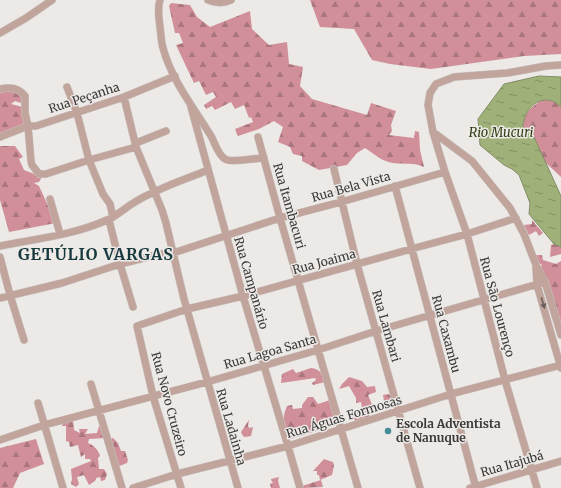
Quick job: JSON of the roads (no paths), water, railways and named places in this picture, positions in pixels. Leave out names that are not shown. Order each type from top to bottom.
[{"type":"street","points":[[0,33],[26,18],[52,0]]},
{"type":"street","name":"Rua Campanário","points":[[160,0],[158,11],[163,47],[169,66],[191,107],[212,137],[222,156],[224,159],[231,162],[244,159],[264,158]]},
{"type":"street","points":[[208,0],[216,3],[223,3],[231,0]]},
{"type":"street","name":"Rua São Lourenço","points":[[537,488],[505,380],[467,234],[445,172],[433,132],[428,106],[431,90],[439,82],[454,77],[507,73],[546,66],[561,65]]},
{"type":"street","name":"Rua Peçanha","points":[[0,137],[28,126],[36,126],[124,97],[175,76]]},
{"type":"street","points":[[67,87],[77,113],[89,160],[102,194],[110,204],[111,218],[120,264],[133,307]]},
{"type":"street","points":[[0,89],[13,89],[25,96],[24,109],[28,126],[31,161],[35,170],[40,174],[46,174],[136,145],[166,131]]},
{"type":"street","name":"Rua Ladainha","points":[[124,97],[136,145],[166,223],[172,254],[238,488]]},
{"type":"street","name":"Rua Campanário","points":[[191,107],[263,366],[300,488]]},
{"type":"street","points":[[433,132],[472,161],[489,181],[516,218],[545,282],[561,335]]},
{"type":"street","name":"Rua Itambacuri","points":[[258,137],[340,430],[358,488]]},
{"type":"street","name":"Rua Lambari","points":[[334,169],[341,202],[420,488]]},
{"type":"street","points":[[0,246],[60,234],[111,218],[135,202],[154,192],[208,170]]},
{"type":"street","name":"Rua Bela Vista","points":[[0,298],[62,283],[120,264],[160,254],[172,254],[280,218],[445,172]]},
{"type":"street","name":"Rua Caxambu","points":[[395,186],[451,394],[474,487]]},
{"type":"street","points":[[50,198],[60,234]]},
{"type":"street","name":"Rua Joaima","points":[[137,326],[187,309],[243,296],[467,234],[516,218]]},
{"type":"street","points":[[0,257],[24,340]]},
{"type":"street","points":[[536,265],[537,285],[561,366]]},
{"type":"street","name":"Rua Lagoa Santa","points":[[0,440],[44,425],[263,366],[376,331],[545,282]]},
{"type":"street","name":"Rua Novo Cruzeiro","points":[[137,326],[153,396],[181,488]]},
{"type":"street","name":"Rua Águas Formosas","points":[[133,488],[177,474],[288,446],[451,394],[561,366]]},
{"type":"street","points":[[91,384],[122,488]]},
{"type":"street","points":[[38,403],[63,488]]},
{"type":"street","name":"Rua Itajubá","points":[[474,487],[561,461]]},
{"type":"water","name":"Rio Mucuri","points":[[539,76],[561,77],[561,107],[549,100],[537,102],[527,113],[523,122],[523,127],[534,137],[561,196],[561,247],[554,244],[529,214],[530,203],[519,175],[504,165],[480,145],[478,119],[504,84]]},
{"type":"place","name":"Escola Adventista de Nanuque","points":[[388,431]]},
{"type":"district","name":"GETÚLIO VARGAS","points":[[96,254]]}]
